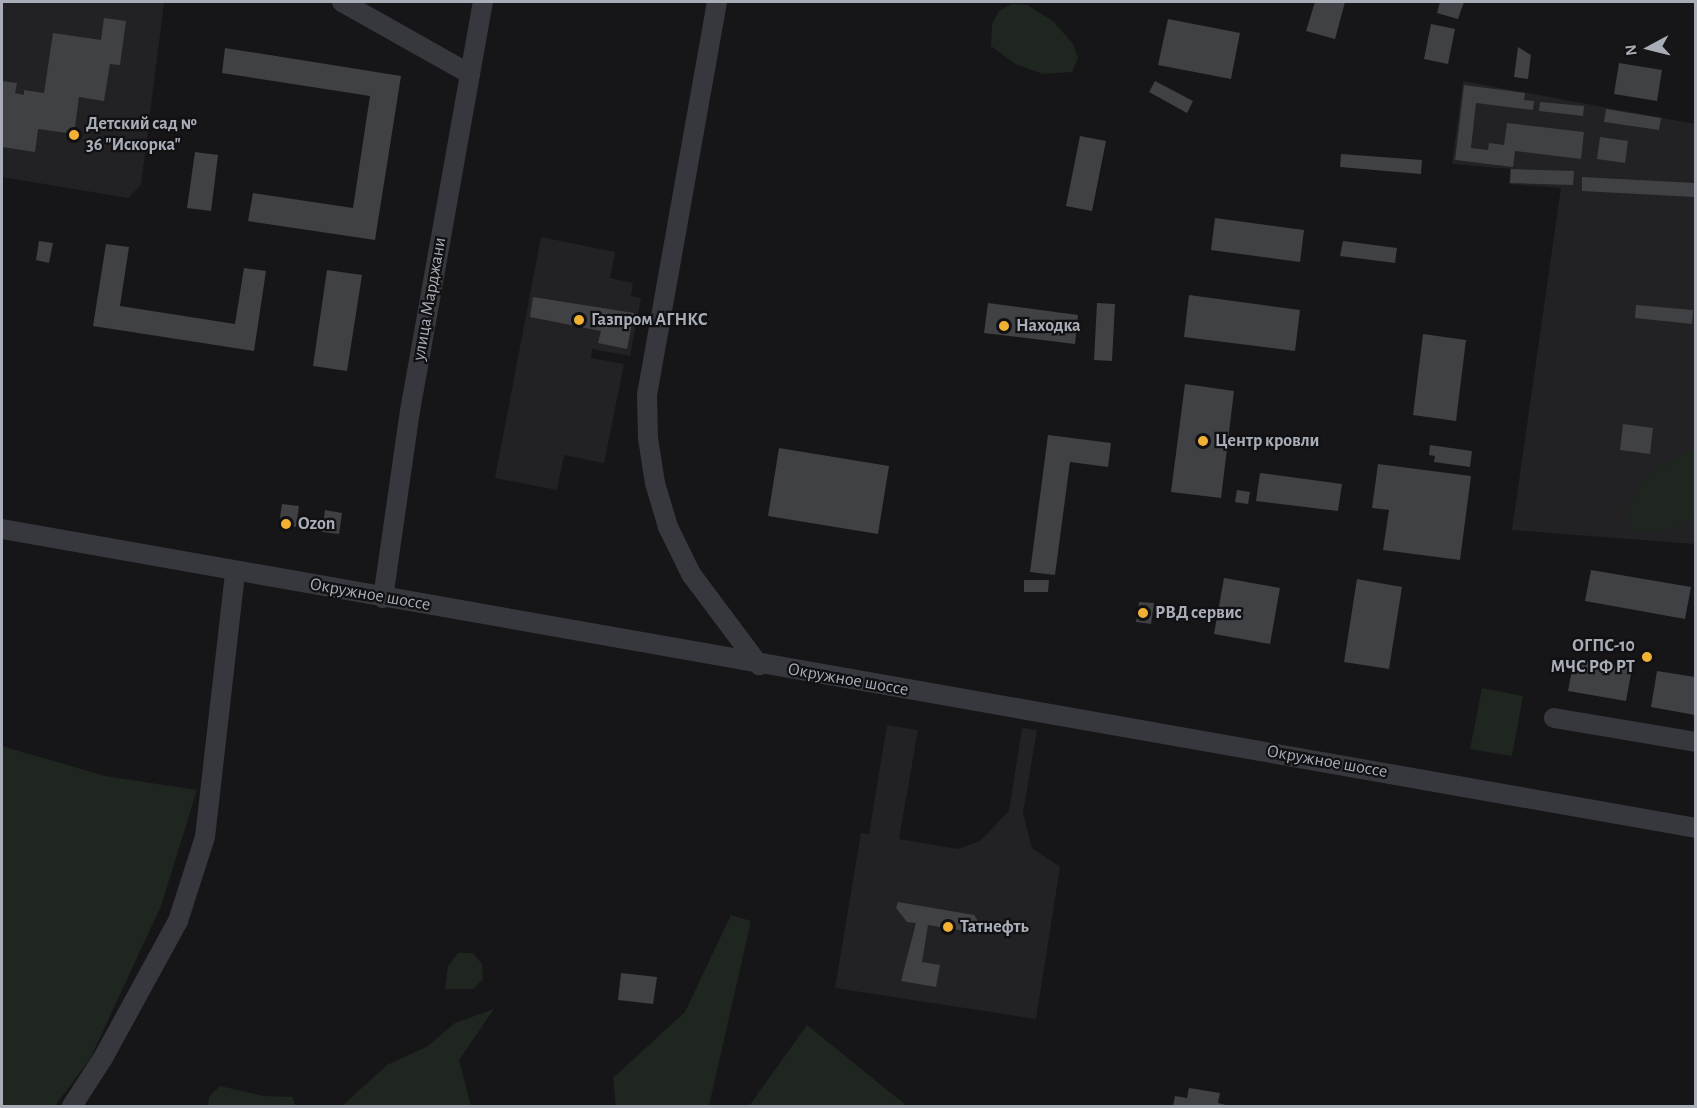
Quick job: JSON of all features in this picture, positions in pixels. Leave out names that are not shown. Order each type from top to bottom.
[{"type":"street","points":[[342,2],[470,74]]},
{"type":"street","name":"улица Марджани","points":[[383,598],[410,411],[483,2]]},
{"type":"street","points":[[717,2],[647,394],[648,438],[655,483],[668,527],[691,574],[759,665]]},
{"type":"street","name":"Окружное шоссе","points":[[2,530],[1695,828]]},
{"type":"street","points":[[72,1107],[103,1058],[178,921],[205,837],[235,572]]},
{"type":"street","points":[[1554,718],[1695,742]]},
{"type":"shaded area","name":"Детский сад № 36 \"Искорка\"","points":[[2,2],[164,2],[141,185],[128,198],[2,177]]},
{"type":"shaded area","points":[[1012,4],[1027,5],[1053,21],[1073,44],[1078,58],[1072,72],[1043,74],[1015,64],[991,46],[992,24],[999,11]]},
{"type":"shaded area","points":[[1463,81],[1695,124],[1695,544],[1512,530],[1561,188],[1509,184],[1510,169],[1452,164]]},
{"type":"shaded area","points":[[541,237],[615,252],[610,278],[633,283],[631,296],[641,298],[630,356],[592,349],[591,358],[624,364],[604,463],[564,455],[557,490],[495,478]]},
{"type":"shaded area","points":[[1695,447],[1695,513],[1685,524],[1657,532],[1635,531],[1630,526],[1628,511],[1645,477]]},
{"type":"shaded area","points":[[1482,688],[1523,696],[1512,756],[1470,749]]},
{"type":"shaded area","name":"Татнефть","points":[[887,725],[918,730],[899,839],[958,849],[980,841],[1009,811],[1022,728],[1037,730],[1023,813],[1032,848],[1060,867],[1036,1019],[835,988],[861,833],[869,834]]},
{"type":"shaded area","points":[[2,746],[105,776],[197,790],[161,906],[90,1059],[55,1106],[2,1106]]},
{"type":"shaded area","points":[[731,915],[751,921],[709,1106],[616,1106],[613,1078],[685,1012]]},
{"type":"shaded area","points":[[458,953],[473,953],[482,964],[483,979],[473,989],[445,989],[448,966]]},
{"type":"shaded area","points":[[494,1009],[459,1060],[471,1106],[342,1106],[387,1065],[428,1046],[455,1023]]},
{"type":"shaded area","points":[[807,1025],[907,1106],[749,1106]]},
{"type":"shaded area","points":[[220,1086],[263,1096],[293,1097],[295,1106],[208,1106],[209,1097]]},
{"type":"building","points":[[1315,2],[1345,2],[1335,39],[1306,31]]},
{"type":"building","points":[[1440,2],[1464,2],[1458,19],[1437,13]]},
{"type":"building","points":[[104,18],[126,21],[120,65],[110,64],[104,101],[79,97],[74,134],[38,129],[35,152],[2,147],[2,81],[17,83],[15,93],[24,95],[24,90],[44,93],[53,33],[101,40]]},
{"type":"building","points":[[1168,19],[1240,33],[1231,79],[1158,65]]},
{"type":"building","points":[[1431,24],[1455,29],[1448,64],[1424,59]]},
{"type":"building","points":[[1518,47],[1531,55],[1528,79],[1514,77]]},
{"type":"building","points":[[225,48],[401,76],[375,240],[248,221],[253,193],[353,208],[370,96],[222,73]]},
{"type":"building","points":[[1619,63],[1662,70],[1657,101],[1614,94]]},
{"type":"building","points":[[1155,81],[1193,101],[1187,113],[1149,92]]},
{"type":"building","points":[[1464,85],[1525,93],[1524,100],[1534,101],[1533,110],[1476,103],[1471,148],[1488,150],[1489,143],[1504,145],[1507,123],[1584,132],[1581,159],[1515,151],[1513,167],[1455,160]]},
{"type":"building","points":[[1540,102],[1584,106],[1583,116],[1539,111]]},
{"type":"building","points":[[1606,109],[1661,118],[1659,130],[1604,122]]},
{"type":"building","points":[[1080,136],[1106,141],[1092,211],[1066,206]]},
{"type":"building","points":[[1600,137],[1628,141],[1625,163],[1597,159]]},
{"type":"building","points":[[195,152],[218,155],[211,211],[187,208]]},
{"type":"building","points":[[1341,154],[1422,160],[1421,174],[1340,167]]},
{"type":"building","points":[[1511,169],[1574,171],[1573,185],[1510,183]]},
{"type":"building","points":[[1582,177],[1695,183],[1695,197],[1582,191]]},
{"type":"building","points":[[1215,218],[1304,230],[1300,262],[1211,250]]},
{"type":"building","points":[[39,241],[53,243],[49,263],[36,260]]},
{"type":"building","points":[[1343,241],[1397,248],[1395,263],[1340,256]]},
{"type":"building","points":[[106,244],[129,247],[120,306],[235,324],[244,268],[266,271],[254,351],[93,326]]},
{"type":"building","points":[[327,270],[362,275],[347,371],[313,366]]},
{"type":"building","points":[[1189,295],[1300,310],[1295,351],[1184,337]]},
{"type":"building","points":[[533,297],[634,313],[627,349],[598,343],[601,331],[530,317]]},
{"type":"building","points":[[988,303],[1078,315],[1075,344],[984,333]]},
{"type":"building","points":[[1097,303],[1115,304],[1112,361],[1094,360]]},
{"type":"building","points":[[1636,305],[1693,310],[1692,324],[1635,318]]},
{"type":"building","points":[[1423,334],[1466,340],[1456,421],[1413,415]]},
{"type":"building","name":"Центр кровли","points":[[1185,384],[1234,391],[1221,498],[1171,492]]},
{"type":"building","points":[[1623,424],[1653,428],[1650,454],[1620,450]]},
{"type":"building","points":[[1048,435],[1111,443],[1108,467],[1070,462],[1055,575],[1030,572]]},
{"type":"building","points":[[1430,445],[1472,451],[1470,467],[1434,462],[1435,456],[1429,455]]},
{"type":"building","points":[[779,448],[889,466],[878,534],[768,516]]},
{"type":"building","points":[[1378,464],[1471,476],[1460,560],[1383,550],[1389,510],[1372,508]]},
{"type":"building","points":[[1260,473],[1342,484],[1338,511],[1256,501]]},
{"type":"building","points":[[1237,490],[1250,492],[1248,504],[1235,502]]},
{"type":"building","points":[[282,504],[299,506],[296,527],[279,524]]},
{"type":"building","points":[[325,510],[342,513],[339,534],[322,532]]},
{"type":"building","points":[[1591,570],[1691,587],[1685,619],[1585,601]]},
{"type":"building","points":[[1224,578],[1280,588],[1270,644],[1214,634]]},
{"type":"building","points":[[1357,579],[1402,587],[1389,669],[1344,662]]},
{"type":"building","points":[[1024,580],[1049,580],[1048,592],[1024,592]]},
{"type":"building","points":[[1139,602],[1154,603],[1151,624],[1136,622]]},
{"type":"building","points":[[1574,658],[1632,668],[1626,701],[1568,691]]},
{"type":"building","points":[[1657,671],[1695,677],[1695,715],[1651,707]]},
{"type":"building","points":[[898,902],[974,915],[983,928],[984,934],[928,925],[922,962],[940,965],[936,987],[901,981],[916,923],[907,922],[896,908]]},
{"type":"building","points":[[621,973],[657,977],[653,1004],[618,1000]]},
{"type":"building","points":[[1189,1088],[1220,1093],[1218,1103],[1230,1106],[1173,1106],[1175,1096],[1187,1098]]},
{"type":"place","name":"Детский сад № 36 \"Искорка\"","points":[[74,135]]},
{"type":"place","name":"Газпром АГНКС","points":[[579,320]]},
{"type":"place","name":"Находка","points":[[1004,326]]},
{"type":"place","name":"Центр кровли","points":[[1203,441]]},
{"type":"place","name":"Ozon","points":[[286,524]]},
{"type":"place","name":"РВД сервис","points":[[1143,613]]},
{"type":"place","name":"ОГПС-10 МЧС РФ РТ","points":[[1647,657]]},
{"type":"place","name":"Татнефть","points":[[948,927]]}]
